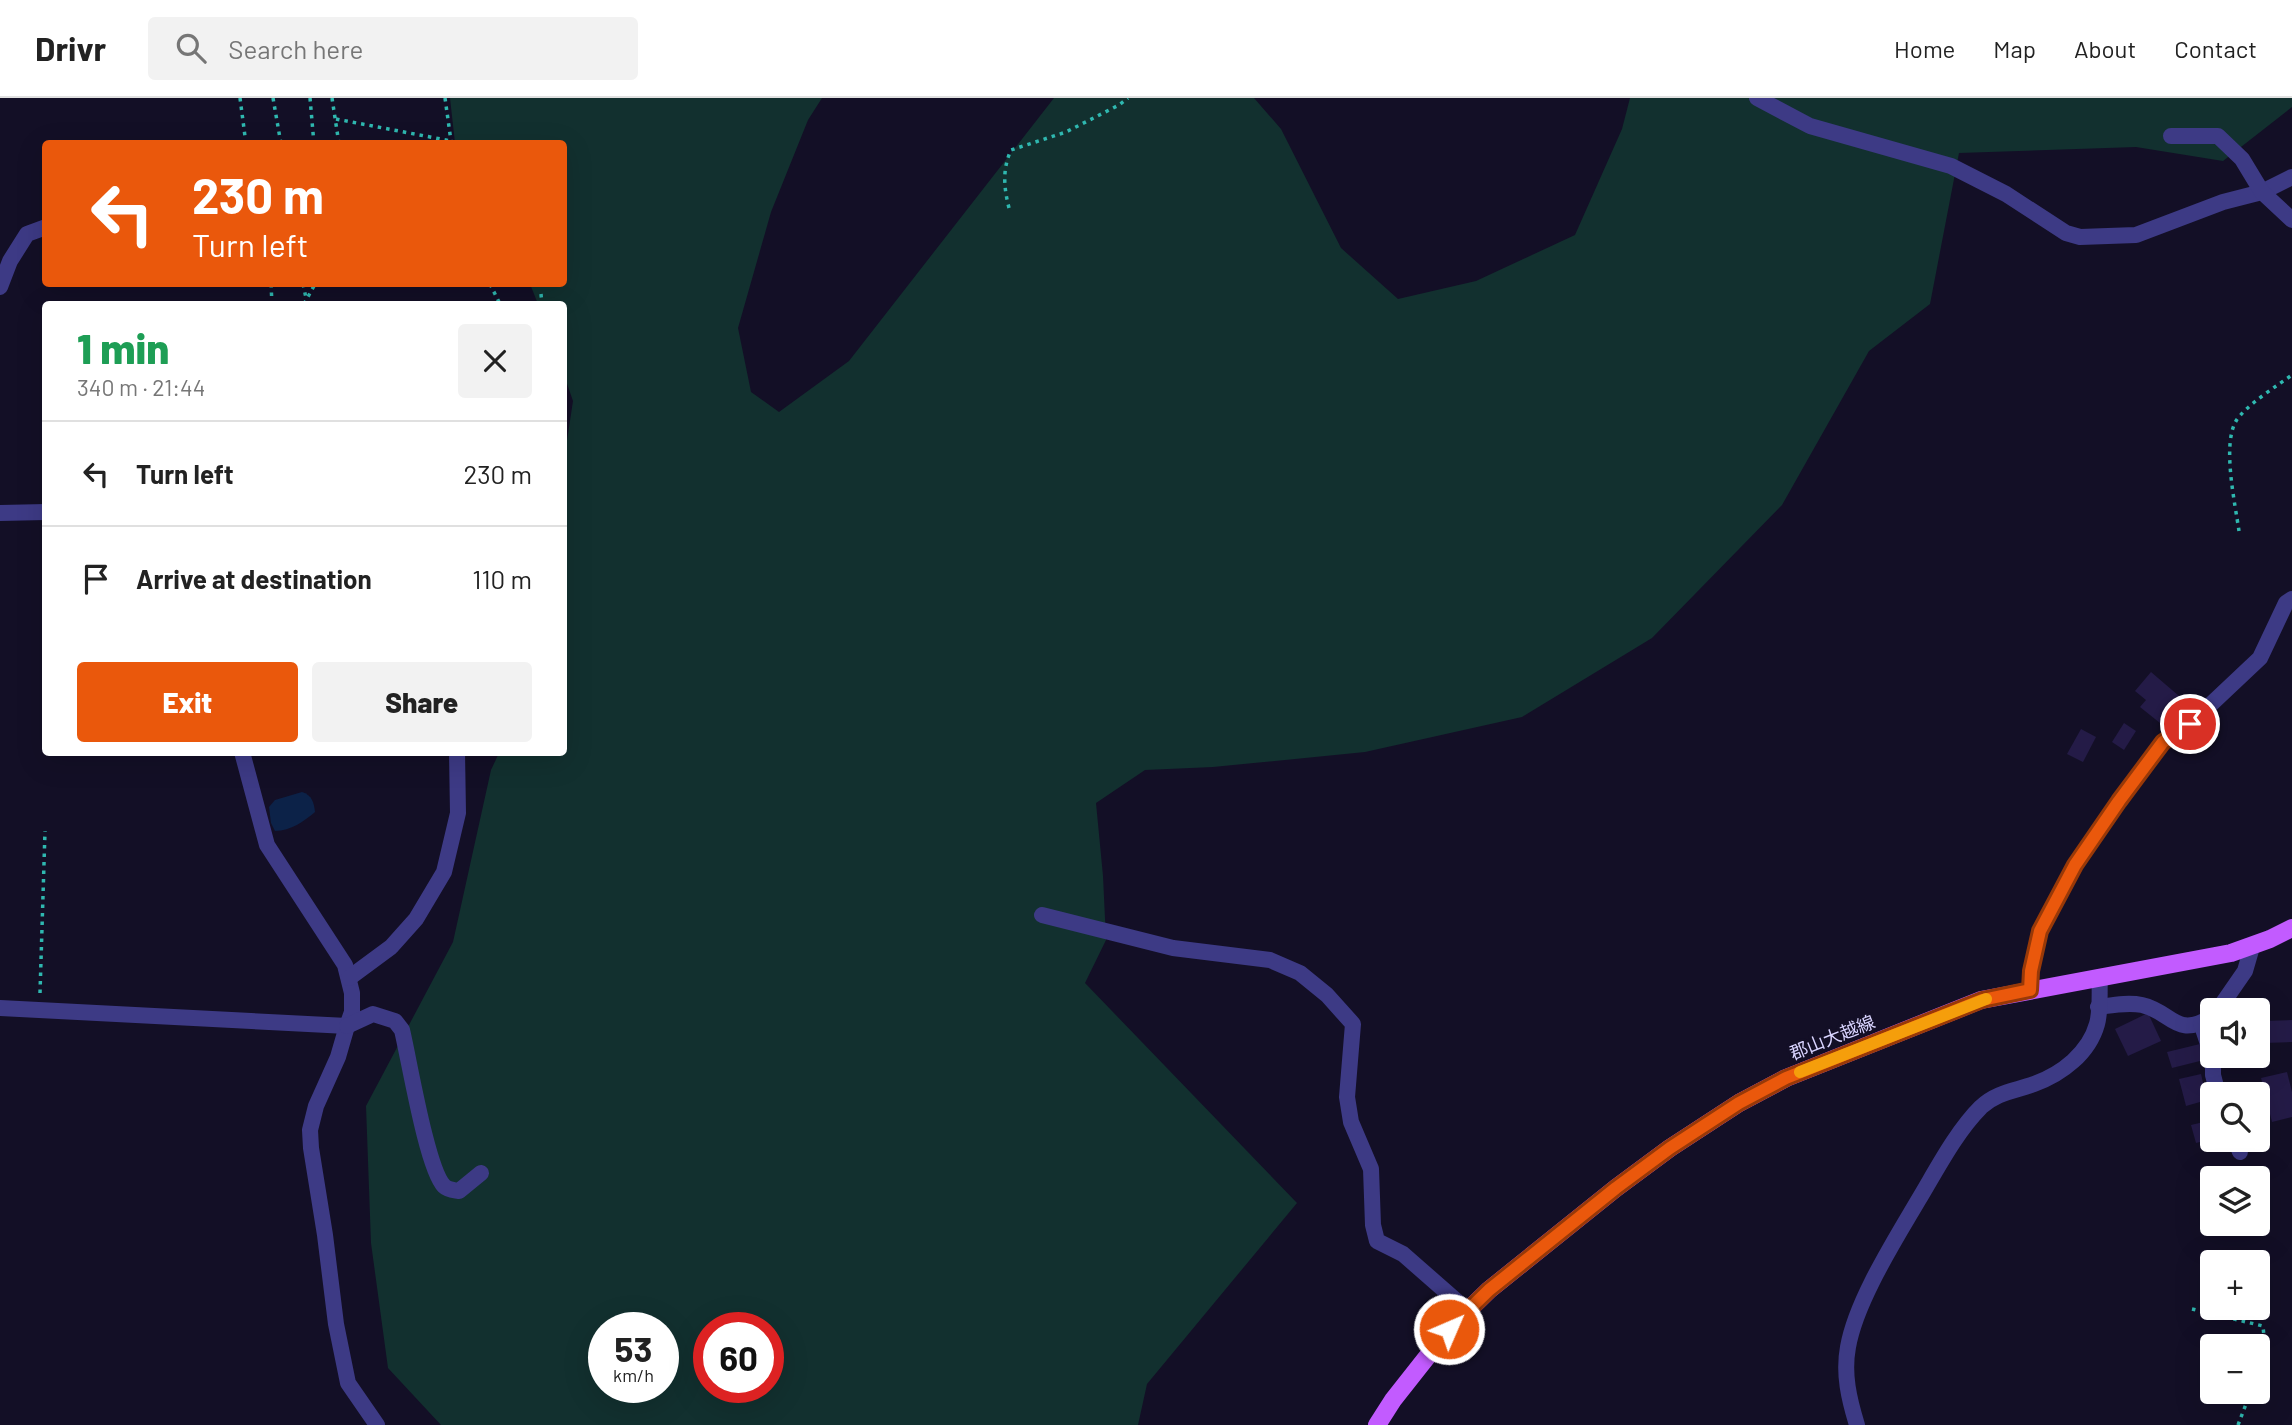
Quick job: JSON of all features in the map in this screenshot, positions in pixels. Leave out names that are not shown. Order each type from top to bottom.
[{"type":"main road","name":"郡山大越線","points":[[1377,1425],[1424,1360],[1489,1290],[1616,1188],[1670,1148],[1739,1103],[1786,1078],[1969,1005],[2030,990],[2231,953],[2252,947],[2292,928]]},
{"type":"street","points":[[1757,98],[1810,126],[1951,166],[2006,194],[2067,233],[2080,237],[2136,235],[2223,202],[2262,192],[2292,177]]},
{"type":"street","points":[[2171,136],[2218,136],[2242,159],[2262,192],[2292,220]]},
{"type":"street","points":[[0,288],[10,261],[27,234],[42,228]]},
{"type":"street","points":[[0,513],[42,512]]},
{"type":"street","points":[[2030,990],[2031,971],[2040,931],[2075,865],[2099,829],[2163,742],[2190,724],[2260,658],[2286,603],[2292,599]]},
{"type":"street","points":[[243,756],[267,845],[345,965],[349,978],[352,1012],[338,1057],[316,1106],[310,1130],[311,1148],[336,1324],[348,1383],[377,1425]]},
{"type":"street","points":[[349,978],[391,947],[416,919],[444,872],[458,813],[457,756]]},
{"type":"street","points":[[1042,915],[1173,948],[1270,960],[1300,974],[1326,995],[1353,1024],[1347,1097],[1351,1122],[1371,1169],[1373,1225],[1377,1241],[1403,1254],[1468,1311]]},
{"type":"street","points":[[2226,998],[2245,971],[2252,947]]},
{"type":"street","points":[[1857,1425],[1846,1372],[1851,1333],[1876,1274],[1950,1149],[1983,1106],[2000,1094],[2035,1084],[2073,1062],[2089,1044],[2098,1023],[2100,977]]},
{"type":"street","points":[[2098,1007],[2126,1004],[2144,1006],[2176,1024],[2194,1026],[2200,1023]]},
{"type":"street","points":[[0,1008],[347,1026],[373,1014],[395,1021],[402,1030],[428,1148],[440,1181],[446,1187],[459,1191],[481,1173]]},
{"type":"path","points":[[240,98],[245,140]]},
{"type":"path","points":[[273,98],[280,140]]},
{"type":"path","points":[[310,98],[314,140]]},
{"type":"path","points":[[332,98],[339,140]]},
{"type":"path","points":[[445,98],[451,140]]},
{"type":"path","points":[[1009,208],[1004,188],[1004,173],[1010,150],[1066,132],[1128,98]]},
{"type":"path","points":[[336,119],[441,140]]},
{"type":"path","points":[[304,287],[306,298]]},
{"type":"path","points":[[305,301],[313,287]]},
{"type":"path","points":[[541,294],[542,301]]},
{"type":"path","points":[[2239,531],[2231,478],[2230,445],[2236,421],[2292,374]]},
{"type":"path","points":[[39,1010],[45,831]]},
{"type":"path","points":[[2192,1309],[2263,1326],[2264,1334]]},
{"type":"path","points":[[2238,1425],[2245,1404]]},
{"type":"green space","points":[[450,98],[822,98],[808,120],[771,212],[738,328],[751,392],[779,412],[849,361],[1054,98],[1254,98],[1281,129],[1341,248],[1398,299],[1476,281],[1575,235],[1622,129],[1630,98],[2292,98],[2292,107],[2223,161],[2136,147],[1959,153],[1930,304],[1869,351],[1782,505],[1652,638],[1522,717],[1365,752],[1213,767],[1145,770],[1096,803],[1106,940],[1085,983],[1297,1203],[1147,1384],[1138,1425],[441,1425],[388,1368],[371,1243],[366,1106],[453,942],[491,770],[498,756],[567,756],[567,440],[573,401],[567,384],[567,301],[537,301],[531,287],[567,287],[567,140],[455,140]]},
{"type":"water","points":[[302,792],[312,800],[315,812],[292,827],[275,831],[269,807],[275,800]]},
{"type":"building","points":[[2151,672],[2186,702],[2165,727],[2140,707],[2146,700],[2135,691]]},
{"type":"building","points":[[2124,723],[2136,731],[2124,750],[2112,742]]},
{"type":"building","points":[[2081,729],[2096,737],[2083,762],[2067,754]]},
{"type":"building","points":[[2148,1013],[2161,1041],[2128,1056],[2115,1029]]},
{"type":"building","points":[[2292,1020],[2292,1042],[2270,1043],[2270,1021]]},
{"type":"building","points":[[2200,1044],[2200,1061],[2172,1068],[2167,1052]]},
{"type":"building","points":[[2287,1072],[2292,1092],[2292,1117],[2272,1122],[2270,1082],[2262,1082],[2261,1078]]},
{"type":"building","points":[[2201,1074],[2203,1082],[2200,1082],[2200,1102],[2186,1106],[2179,1079]]},
{"type":"building","points":[[2200,1123],[2200,1142],[2196,1143],[2191,1125]]},
{"type":"slow traffic","points":[[1800,1072],[1986,999]]},
{"type":"route","points":[[1449,1329],[1489,1290],[1616,1188],[1670,1148],[1739,1103],[1786,1078],[1982,1000],[2030,990],[2031,971],[2040,931],[2075,865],[2163,742],[2190,724]]}]
